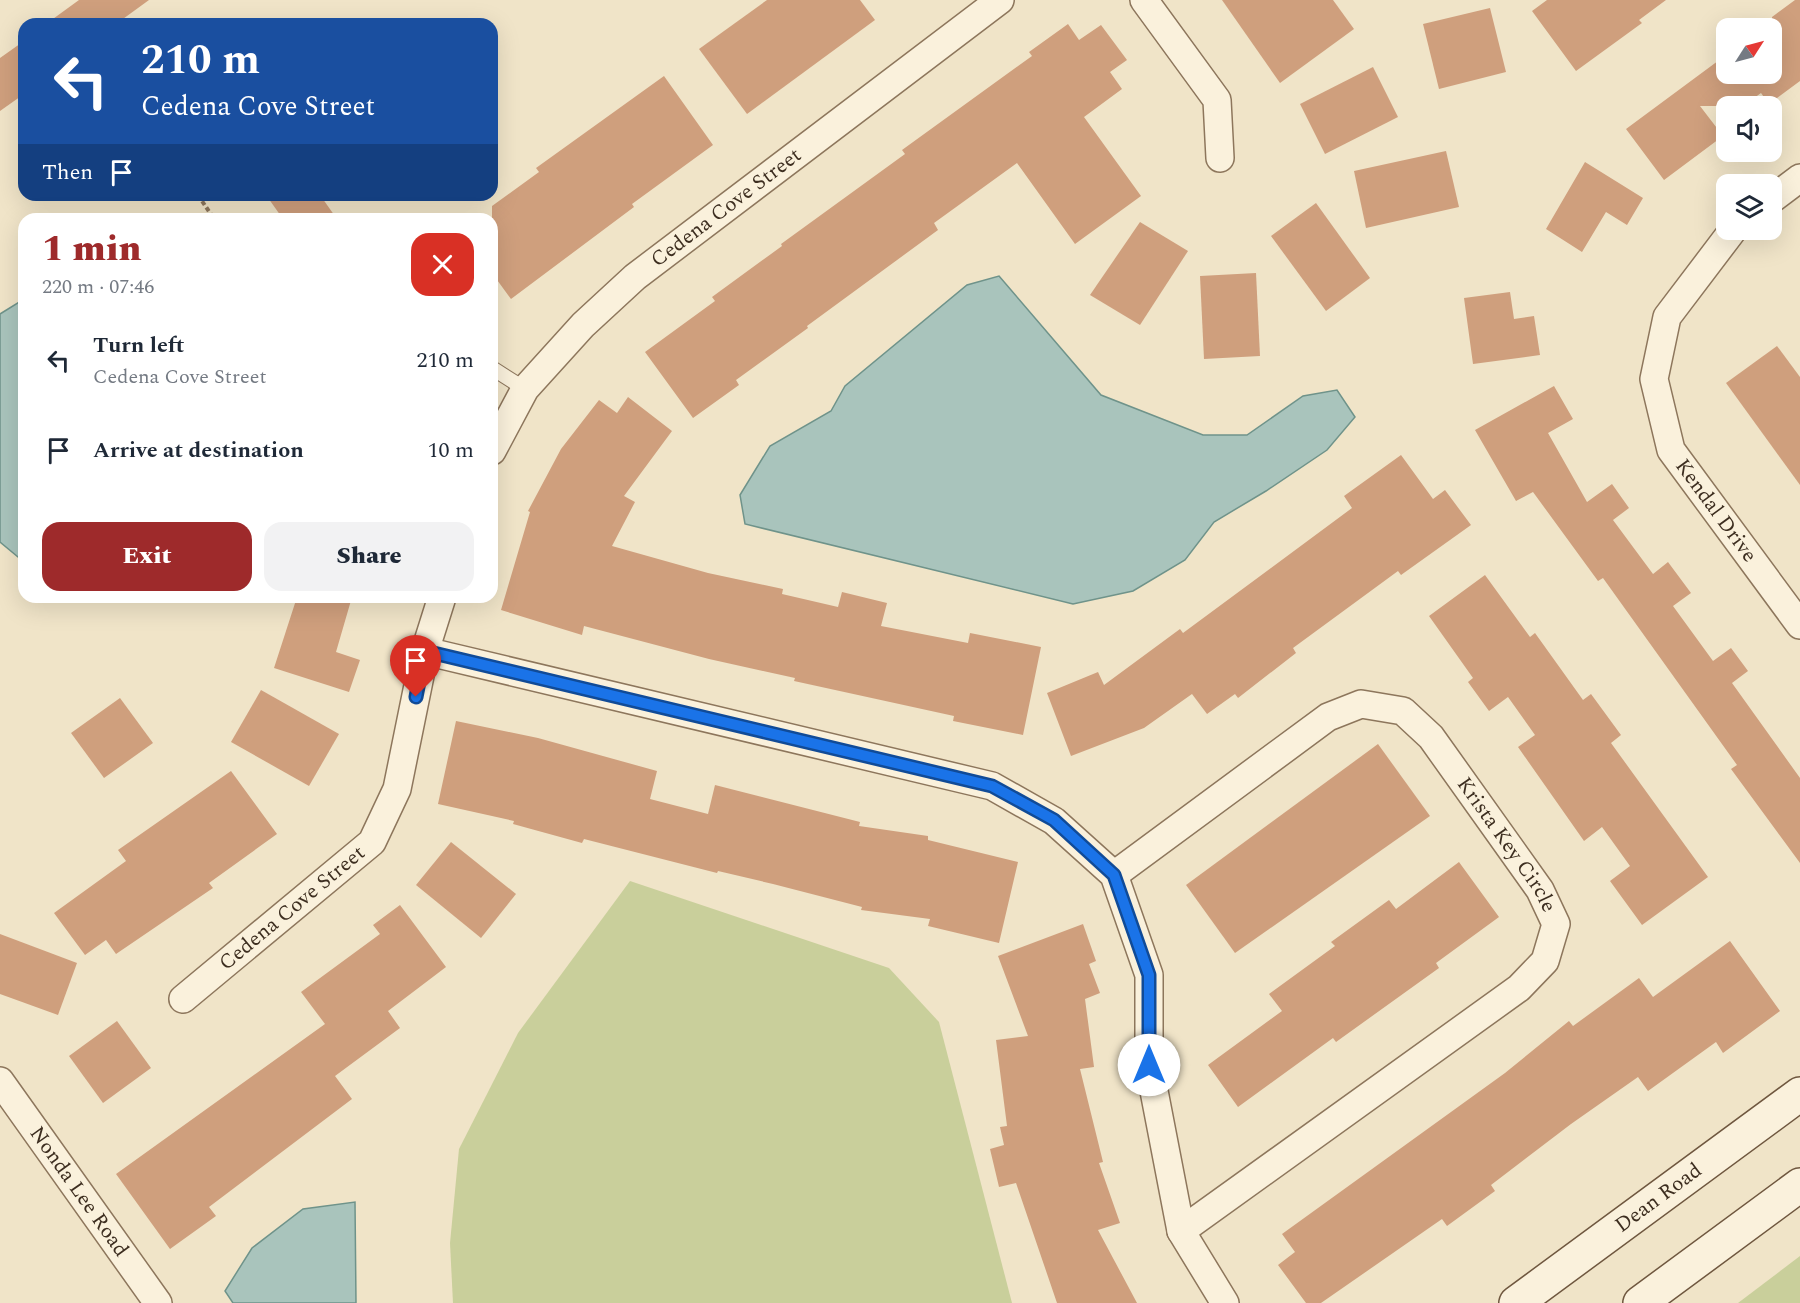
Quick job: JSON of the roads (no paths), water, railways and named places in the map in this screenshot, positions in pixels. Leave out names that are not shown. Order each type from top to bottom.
[{"type":"main road","name":"Dean Road","points":[[1516,1303],[1800,1094]]},
{"type":"main road","points":[[1640,1303],[1800,1185]]},
{"type":"street","name":"Cedena Cove Street","points":[[498,440],[525,389],[583,325],[635,277],[999,0]]},
{"type":"street","points":[[1144,0],[1217,100],[1220,158]]},
{"type":"street","points":[[1782,192],[1800,178]]},
{"type":"street","name":"Kendal Drive","points":[[1725,240],[1667,317],[1654,379],[1671,450],[1800,625]]},
{"type":"street","name":"Cedena Cove Street","points":[[183,999],[372,842],[397,789],[425,651],[439,603]]},
{"type":"street","points":[[425,651],[992,786],[1054,820],[1114,875],[1149,975],[1149,1065],[1181,1232],[1225,1303]]},
{"type":"street","name":"Krista Key Circle","points":[[1114,875],[1328,717],[1361,704],[1403,711],[1431,737],[1540,890],[1556,924],[1545,961],[1519,988],[1181,1232]]},
{"type":"street","name":"Nonda Lee Road","points":[[0,1081],[158,1303]]},
{"type":"lane","points":[[498,372],[525,389]]},
{"type":"water","points":[[999,276],[1101,395],[1203,435],[1247,435],[1303,396],[1337,390],[1355,417],[1327,450],[1214,522],[1185,560],[1133,591],[1073,604],[745,524],[740,495],[770,446],[831,411],[845,386],[967,285]]},
{"type":"water","points":[[18,303],[18,557],[0,542],[0,314]]},
{"type":"water","points":[[355,1202],[356,1303],[233,1303],[225,1291],[252,1248],[303,1209]]}]
